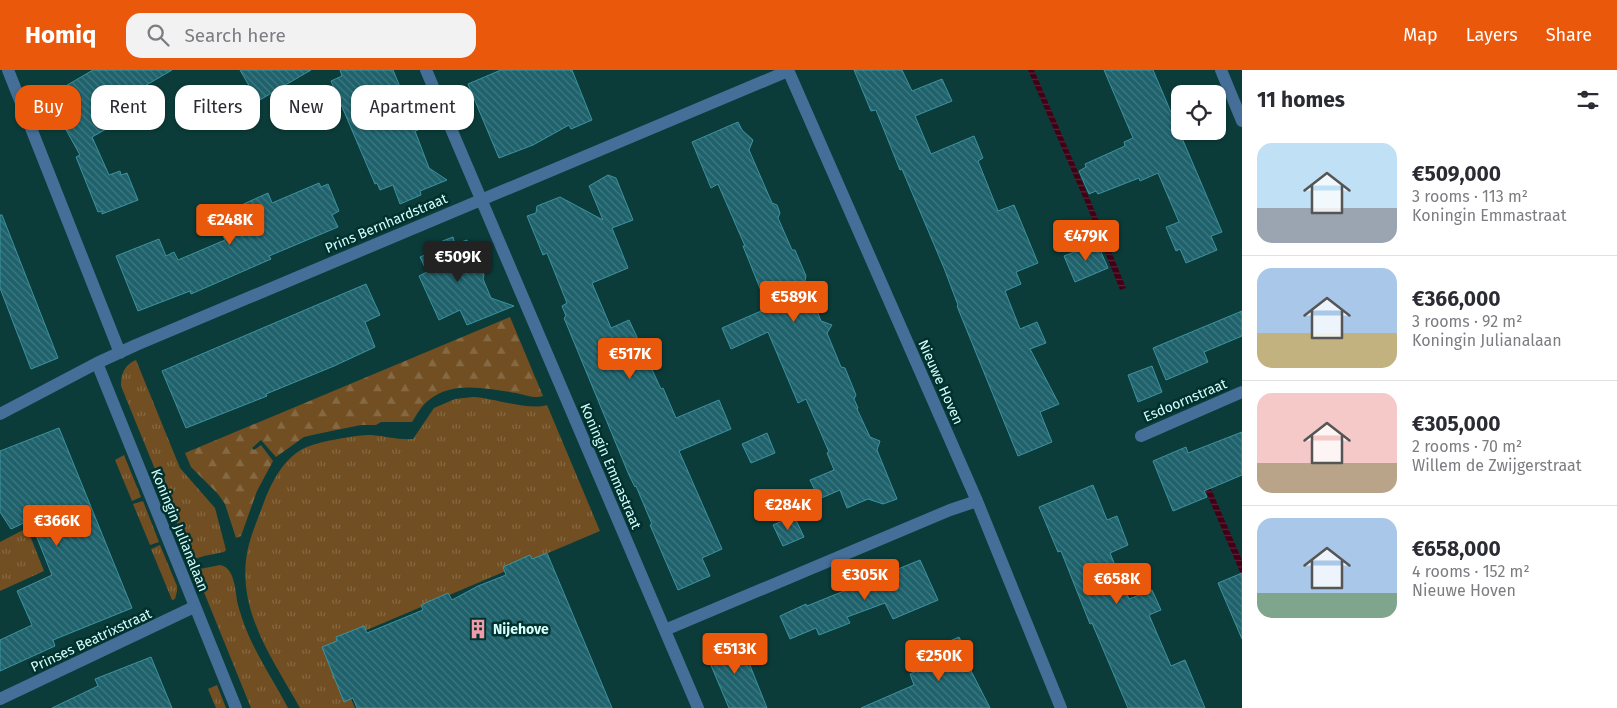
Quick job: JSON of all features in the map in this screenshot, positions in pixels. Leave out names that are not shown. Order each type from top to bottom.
[{"type":"street","points":[[8,70],[120,352]]},
{"type":"street","name":"Koningin Emmastraat","points":[[426,70],[698,708]]},
{"type":"street","name":"Prins Bernhardstraat","points":[[0,414],[120,352],[788,70]]},
{"type":"street","name":"Nieuwe Hoven","points":[[788,70],[977,501],[1062,708]]},
{"type":"street","points":[[1221,70],[1242,121]]},
{"type":"street","name":"Koningin Julianalaan","points":[[97,363],[236,708]]},
{"type":"street","name":"Esdoornstraat","points":[[1140,436],[1242,392]]},
{"type":"street","points":[[665,630],[950,510],[977,501]]},
{"type":"street","name":"Prinses Beatrixstraat","points":[[0,699],[194,607]]},
{"type":"green space","points":[[510,317],[543,396],[533,397],[482,388],[460,388],[438,394],[429,400],[412,422],[381,422],[376,425],[361,425],[304,437],[276,457],[261,440],[252,448],[254,450],[261,445],[273,461],[257,491],[241,536],[236,538],[225,504],[218,494],[191,467],[185,453]]},
{"type":"green space","points":[[136,360],[180,468],[215,508],[226,550],[224,552],[192,560],[121,386],[124,370]]},
{"type":"green space","points":[[473,397],[521,405],[547,405],[600,531],[329,646],[355,708],[300,708],[260,634],[252,615],[247,595],[245,575],[248,547],[275,478],[292,456],[307,447],[365,435],[413,439],[434,408],[455,399]]},
{"type":"green space","points":[[124,455],[141,497],[132,501],[115,460]]},
{"type":"green space","points":[[143,501],[159,542],[150,545],[133,504]]},
{"type":"green space","points":[[27,528],[44,571],[0,591],[0,542]]},
{"type":"green space","points":[[160,545],[177,586],[175,599],[172,600],[151,549]]},
{"type":"green space","points":[[220,565],[225,567],[232,576],[238,605],[248,633],[288,708],[251,708],[195,570]]},
{"type":"green space","points":[[217,685],[226,708],[216,708],[208,689]]},
{"type":"shaded area","points":[[1028,70],[1034,70],[1126,288],[1120,290],[1086,204]]},
{"type":"shaded area","points":[[1201,466],[1242,560],[1242,577],[1196,468]]},
{"type":"building","points":[[93,70],[172,70],[146,85],[91,85],[91,130],[104,130],[92,137],[109,175],[120,171],[121,175],[127,173],[138,200],[102,214],[102,211],[98,212],[76,157],[80,155],[66,130],[81,130],[81,85],[67,85]]},
{"type":"building","points":[[240,70],[311,70],[285,85],[270,85],[270,94],[260,100],[260,85],[249,85]]},
{"type":"building","points":[[340,70],[393,70],[399,85],[351,85],[351,128],[341,104],[341,85],[333,85],[331,81],[342,76]]},
{"type":"building","points":[[501,70],[572,70],[592,120],[571,129],[569,125],[533,145],[499,158],[474,98],[474,85],[468,84]]},
{"type":"building","points":[[854,70],[902,70],[912,91],[942,79],[952,101],[915,116],[931,154],[974,136],[983,158],[978,161],[998,211],[1014,205],[1038,263],[1016,272],[1021,284],[1005,291],[1020,329],[1037,322],[1046,343],[1030,349],[1059,404],[1040,412],[1052,442],[1018,456],[957,306],[944,268],[902,169],[900,170],[876,110],[871,111]]},
{"type":"building","points":[[1104,70],[1153,70],[1171,112],[1171,140],[1183,140],[1222,232],[1211,236],[1217,250],[1186,263],[1180,249],[1176,251],[1166,227],[1179,222],[1158,173],[1140,181],[1139,178],[1098,194],[1096,191],[1089,194],[1079,171],[1086,167],[1085,164],[1125,146],[1124,142],[1133,138]]},
{"type":"building","points":[[738,122],[742,130],[753,140],[749,150],[772,203],[777,205],[780,213],[778,218],[806,276],[805,281],[821,321],[832,325],[827,333],[841,367],[845,368],[856,395],[854,399],[857,409],[870,437],[880,441],[877,450],[897,499],[883,504],[868,499],[847,508],[840,490],[819,499],[810,480],[834,470],[827,453],[829,452],[806,399],[798,403],[768,332],[731,349],[722,328],[768,308],[743,246],[745,246],[718,184],[711,188],[692,142]]},
{"type":"building","points":[[352,130],[418,130],[415,131],[429,168],[447,180],[420,191],[421,195],[400,204],[393,185],[380,190],[377,183],[375,184]]},
{"type":"building","points":[[608,175],[616,178],[633,220],[612,228],[628,268],[592,283],[611,328],[629,320],[676,418],[719,400],[731,429],[679,451],[722,549],[702,558],[710,576],[678,590],[650,525],[652,524],[636,486],[629,475],[564,318],[566,316],[562,306],[567,303],[547,253],[543,255],[527,216],[536,213],[537,206],[560,197],[603,220],[589,186]]},
{"type":"building","points":[[319,183],[321,187],[328,184],[339,211],[332,215],[338,227],[269,256],[271,259],[191,294],[190,291],[138,311],[116,256],[159,239],[166,256],[174,252],[178,260],[225,240],[215,217],[268,193],[272,203]]},
{"type":"building","points":[[0,215],[2,215],[58,358],[31,369],[0,288]]},
{"type":"building","points":[[453,237],[455,244],[467,240],[471,251],[476,252],[484,275],[483,279],[491,298],[514,306],[467,325],[460,310],[439,320],[419,276],[427,272],[420,257],[430,253],[427,247]]},
{"type":"building","points":[[1097,243],[1108,268],[1075,282],[1064,256]]},
{"type":"building","points":[[366,284],[380,315],[365,322],[375,347],[266,394],[267,396],[186,428],[162,371]]},
{"type":"building","points":[[1242,311],[1242,336],[1204,352],[1208,362],[1166,380],[1153,348]]},
{"type":"building","points":[[1152,366],[1162,392],[1138,402],[1128,375]]},
{"type":"building","points":[[59,428],[132,608],[53,640],[55,646],[0,671],[0,640],[32,625],[17,591],[52,575],[30,520],[11,529],[0,512],[0,451]]},
{"type":"building","points":[[1242,432],[1242,475],[1204,491],[1207,497],[1173,511],[1153,461],[1186,447],[1188,453]]},
{"type":"building","points":[[767,433],[775,453],[751,463],[742,444]]},
{"type":"building","points":[[1093,485],[1107,520],[1117,516],[1128,545],[1110,553],[1129,599],[1152,590],[1161,610],[1149,615],[1171,666],[1185,660],[1205,708],[1128,708],[1092,623],[1090,624],[1061,551],[1058,552],[1039,507]]},
{"type":"building","points":[[794,516],[804,537],[783,546],[773,525]]},
{"type":"building","name":"Nijehove","points":[[547,553],[612,708],[357,708],[353,698],[344,702],[322,647],[337,641],[336,637],[364,626],[367,633],[423,610],[421,605],[448,593],[452,600],[478,586],[506,575],[503,567],[530,555],[532,559]]},
{"type":"building","points":[[920,560],[938,600],[893,619],[885,603],[847,617],[850,623],[819,635],[816,628],[790,639],[780,616]]},
{"type":"building","points":[[1242,573],[1242,639],[1218,583]]},
{"type":"building","points":[[737,635],[767,708],[729,708],[704,649]]},
{"type":"building","points":[[959,637],[970,659],[966,661],[990,708],[861,708],[914,685],[910,674],[919,670],[914,657]]},
{"type":"building","points":[[151,657],[172,708],[52,708],[98,686],[95,679]]},
{"type":"place","name":"Nijehove","points":[[478,629]]}]
